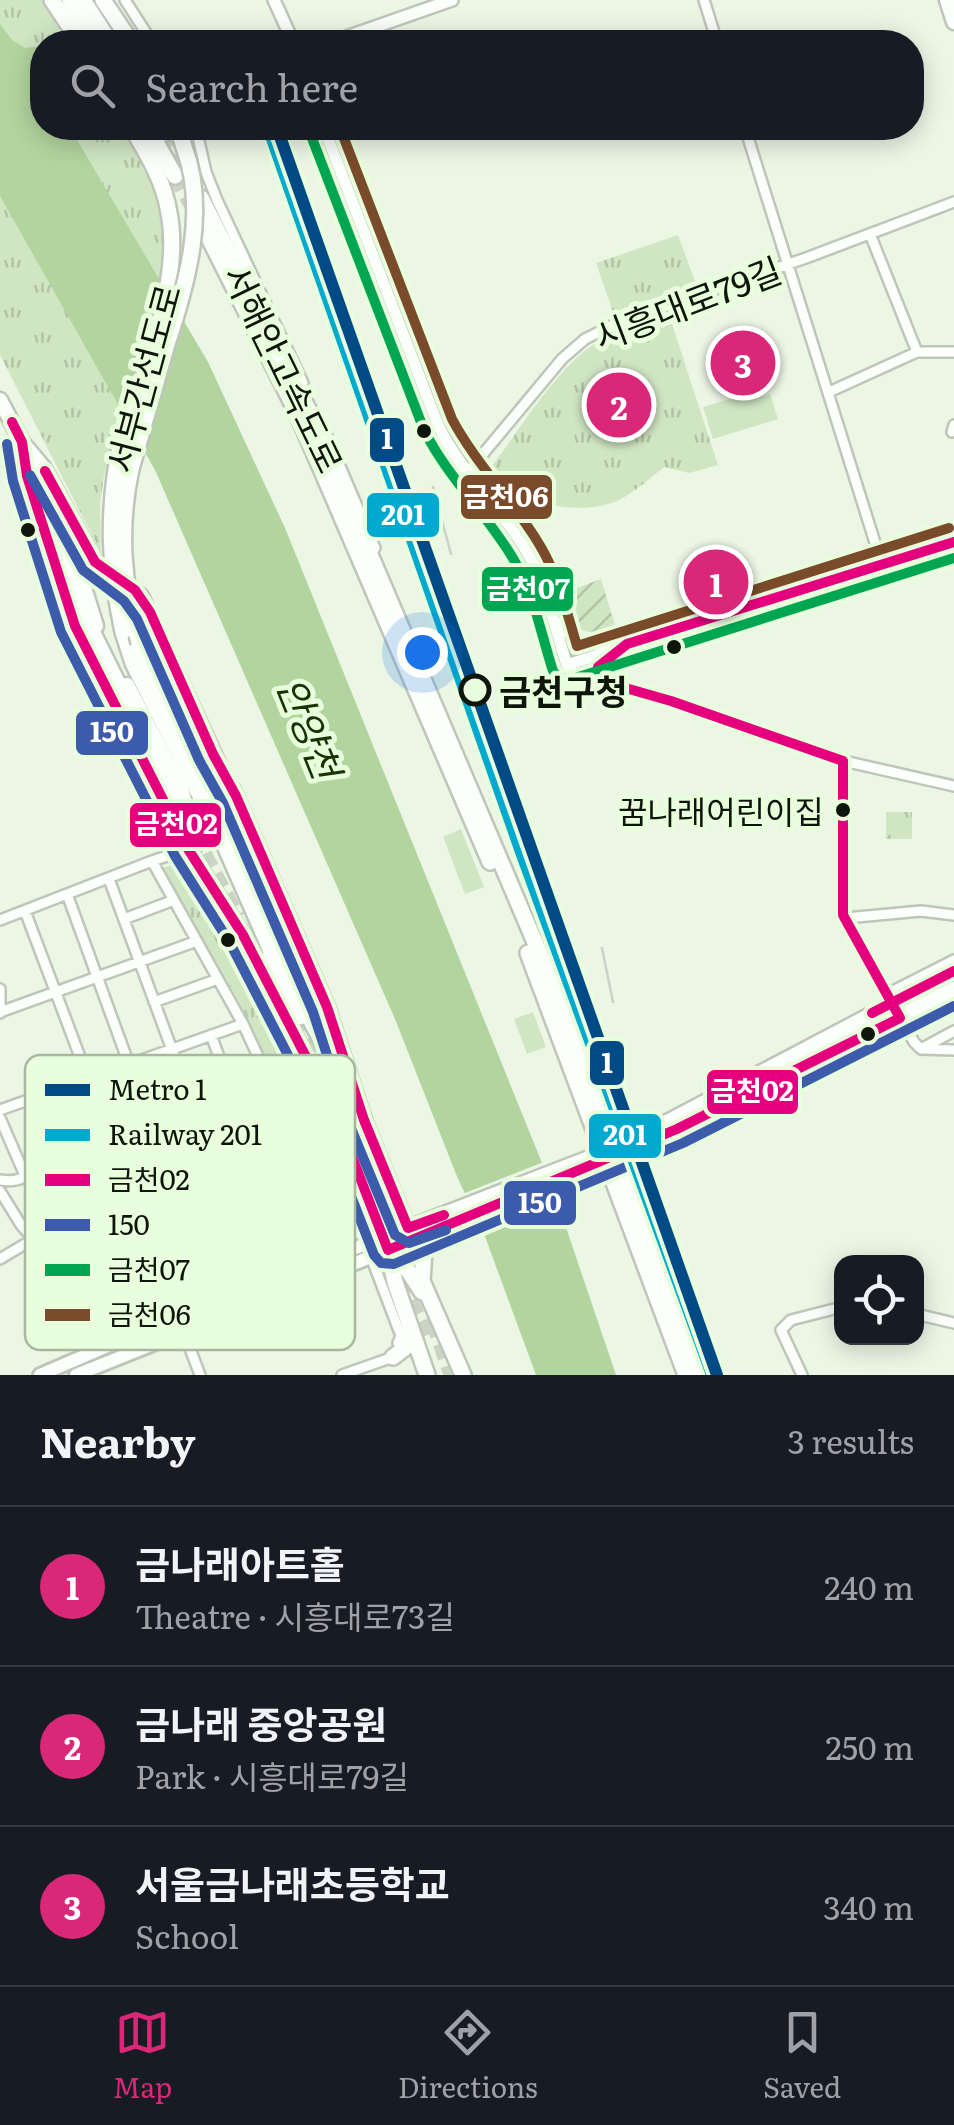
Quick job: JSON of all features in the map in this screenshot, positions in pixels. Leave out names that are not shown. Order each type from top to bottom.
[{"type":"highway","points":[[52,0],[72,30]]},
{"type":"highway","points":[[70,0],[89,30]]},
{"type":"highway","points":[[83,0],[102,30]]},
{"type":"highway","points":[[102,0],[122,30]]},
{"type":"highway","name":"서부간선도로","points":[[139,140],[158,175],[170,213],[172,240],[168,289],[113,481],[110,563],[123,632],[132,664],[213,807],[254,868],[308,1013],[213,807],[139,643],[126,590],[122,526],[131,468],[189,271],[192,203],[188,158],[178,140]]},
{"type":"highway","points":[[155,140],[175,176]]},
{"type":"highway","name":"서해안고속도로","points":[[201,198],[304,413],[534,940],[608,1122],[698,1375]]},
{"type":"highway","name":"서해안고속도로","points":[[203,226],[304,413],[525,944],[686,1375]]},
{"type":"highway","points":[[38,503],[88,624],[172,792]]},
{"type":"highway","points":[[213,754],[254,868]]},
{"type":"highway","points":[[213,807],[217,845],[272,975],[273,991]]},
{"type":"highway","points":[[213,807],[329,1055]]},
{"type":"highway","points":[[355,1103],[364,1120]]},
{"type":"highway","points":[[435,1225],[424,1252],[422,1281],[462,1373]]},
{"type":"highway","points":[[379,1247],[408,1269],[430,1303]]},
{"type":"highway","points":[[379,1247],[403,1304],[423,1375]]},
{"type":"highway","points":[[403,1304],[404,1288],[419,1294],[440,1339],[462,1373]]},
{"type":"highway","points":[[391,1357],[405,1348],[410,1327]]},
{"type":"highway","points":[[391,1357],[408,1361],[423,1375]]},
{"type":"main road","points":[[947,0],[954,22]]},
{"type":"main road","points":[[0,400],[6,425],[43,467],[100,636],[181,789],[196,842],[188,848]]},
{"type":"main road","points":[[22,442],[27,476],[76,626],[188,848],[232,917],[306,1055]]},
{"type":"main road","points":[[54,492],[96,562],[141,596],[236,796],[327,1008],[343,1055]]},
{"type":"main road","points":[[355,1257],[676,1129],[890,999],[954,971]]},
{"type":"main road","points":[[779,1069],[900,1018],[954,989]]},
{"type":"main road","points":[[355,1093],[411,1234]]},
{"type":"main road","points":[[355,1174],[379,1247]]},
{"type":"main road","points":[[400,1207],[435,1225]]},
{"type":"main road","points":[[355,1250],[379,1247]]},
{"type":"main road","points":[[40,1375],[96,1350]]},
{"type":"main road","points":[[76,1375],[135,1350]]},
{"type":"street","points":[[125,0],[144,30]]},
{"type":"street","points":[[274,0],[288,30]]},
{"type":"street","points":[[366,30],[452,0]]},
{"type":"street","points":[[704,0],[713,30]]},
{"type":"street","points":[[199,140],[217,200],[327,432],[382,564]]},
{"type":"street","points":[[329,140],[438,425],[528,554],[567,665],[578,674],[671,701],[843,761],[954,786]]},
{"type":"street","points":[[749,140],[882,564]]},
{"type":"street","name":"시흥대로79길","points":[[468,472],[562,359],[585,339],[614,324],[954,202]]},
{"type":"street","points":[[870,234],[917,352]]},
{"type":"street","points":[[829,392],[917,352],[954,352]]},
{"type":"street","points":[[567,665],[954,542]]},
{"type":"street","points":[[548,606],[562,629],[579,643],[627,644]]},
{"type":"street","points":[[608,683],[597,674],[600,662],[627,644]]},
{"type":"street","points":[[843,761],[846,918],[900,1018],[921,1048]]},
{"type":"street","points":[[0,920],[188,848]]},
{"type":"street","points":[[152,861],[257,1055]]},
{"type":"street","points":[[109,879],[174,1055]]},
{"type":"street","points":[[67,894],[126,1055]]},
{"type":"street","points":[[124,919],[174,900]]},
{"type":"street","points":[[25,910],[79,1055]]},
{"type":"street","points":[[846,918],[921,912],[954,915]]},
{"type":"street","points":[[0,990],[0,1013],[197,941]]},
{"type":"street","points":[[890,999],[954,960]]},
{"type":"street","points":[[154,1002],[218,979]]},
{"type":"street","points":[[155,1055],[242,1024]]},
{"type":"street","points":[[921,1048],[954,1031]]},
{"type":"street","points":[[211,1035],[218,1055]]},
{"type":"street","points":[[921,1048],[954,1050]]},
{"type":"street","points":[[25,1103],[0,1114],[25,1176]]},
{"type":"street","points":[[0,1180],[25,1178]]},
{"type":"street","points":[[0,1191],[25,1227]]},
{"type":"street","points":[[0,1259],[25,1244]]},
{"type":"street","points":[[342,1375],[391,1357],[401,1336],[379,1247]]},
{"type":"street","points":[[802,1375],[781,1330],[791,1320],[834,1309]]},
{"type":"street","points":[[924,1316],[954,1323]]},
{"type":"street","points":[[191,1350],[200,1375]]},
{"type":"green space","points":[[0,0],[47,0],[66,30],[30,30],[30,140],[133,140],[156,182],[163,214],[164,250],[150,328],[104,476],[101,553],[0,355]]},
{"type":"green space","points":[[678,235],[696,284],[613,312],[596,263]]},
{"type":"green space","points":[[669,315],[718,465],[689,473],[664,467],[619,500],[589,507],[541,503],[496,487],[492,466],[577,357],[609,336]]},
{"type":"green space","points":[[760,390],[762,396],[770,394],[778,419],[713,439],[703,407]]},
{"type":"green space","points":[[601,579],[616,629],[586,631],[569,615],[561,594]]},
{"type":"green space","points":[[886,812],[912,812],[912,839],[886,839]]},
{"type":"green space","points":[[461,829],[484,887],[465,894],[443,837]]},
{"type":"green space","points":[[183,861],[263,1003],[287,1055],[264,1055],[245,1013],[163,868]]},
{"type":"green space","points":[[533,1012],[546,1047],[527,1054],[514,1019]]},
{"type":"water","name":"안양천","points":[[0,24],[12,40],[30,47],[30,140],[77,140],[208,362],[285,528],[555,1195],[616,1375],[536,1375],[483,1231],[458,1179],[395,1019],[155,470],[0,196]]},
{"type":"pier","points":[[546,1161],[560,1197],[476,1229],[460,1195]]},
{"type":"tunnel","points":[[169,140],[189,177]]},
{"type":"tunnel","points":[[175,176],[195,212]]},
{"type":"tunnel","points":[[172,793],[238,917]]},
{"type":"tunnel","points":[[300,1017],[315,1055]]},
{"type":"tunnel","points":[[365,1139],[419,1281]]},
{"type":"tunnel","points":[[401,1280],[429,1339]]},
{"type":"tunnel","points":[[433,1322],[451,1375]]},
{"type":"railway","points":[[433,487],[451,554]]},
{"type":"railway","points":[[602,948],[613,1002]]},
{"type":"metro line","name":"1","points":[[281,140],[717,1375]]},
{"type":"rail line","name":"201","points":[[272,140],[521,852],[712,1375]]},
{"type":"transit line","name":"금천07","points":[[313,140],[424,430],[514,560],[532,600],[553,671],[559,678],[572,679],[954,558]]},
{"type":"transit line","name":"금천06","points":[[345,140],[452,419],[542,549],[558,584],[577,646],[949,528]]},
{"type":"transit line","name":"금천02","points":[[12,422],[22,442],[27,476],[75,626],[188,849],[243,935],[305,1055]]},
{"type":"transit line","name":"150","points":[[7,444],[13,481],[61,632],[175,856],[230,943],[288,1055]]},
{"type":"transit line","name":"금천02","points":[[45,471],[95,562],[135,590],[150,612],[213,754],[236,796],[327,1007],[343,1055]]},
{"type":"transit line","name":"150","points":[[30,475],[83,570],[124,601],[137,619],[199,760],[223,803],[313,1012],[327,1055]]},
{"type":"transit line","name":"금천02","points":[[843,761],[608,683],[600,678],[598,667],[627,644],[954,542]]},
{"type":"transit line","name":"금천02","points":[[355,1165],[388,1250],[677,1129],[900,1018],[843,915],[843,761]]},
{"type":"transit line","name":"금천02","points":[[872,1013],[954,971]]},
{"type":"transit line","name":"150","points":[[355,1206],[374,1255],[381,1263],[394,1264],[683,1143],[954,1006]]},
{"type":"transit line","name":"금천02","points":[[355,1093],[408,1228],[444,1215]]},
{"type":"transit line","name":"150","points":[[355,1138],[395,1235],[409,1243],[446,1230]]},
{"type":"place","name":"서울금나래초등학교","points":[[743,363]]},
{"type":"place","name":"금나래 중앙공원","points":[[619,405]]},
{"type":"place","name":"금나래아트홀","points":[[716,582]]},
{"type":"place","name":"금천구청","points":[[475,690]]},
{"type":"place","name":"꿈나래어린이집","points":[[843,810]]}]
